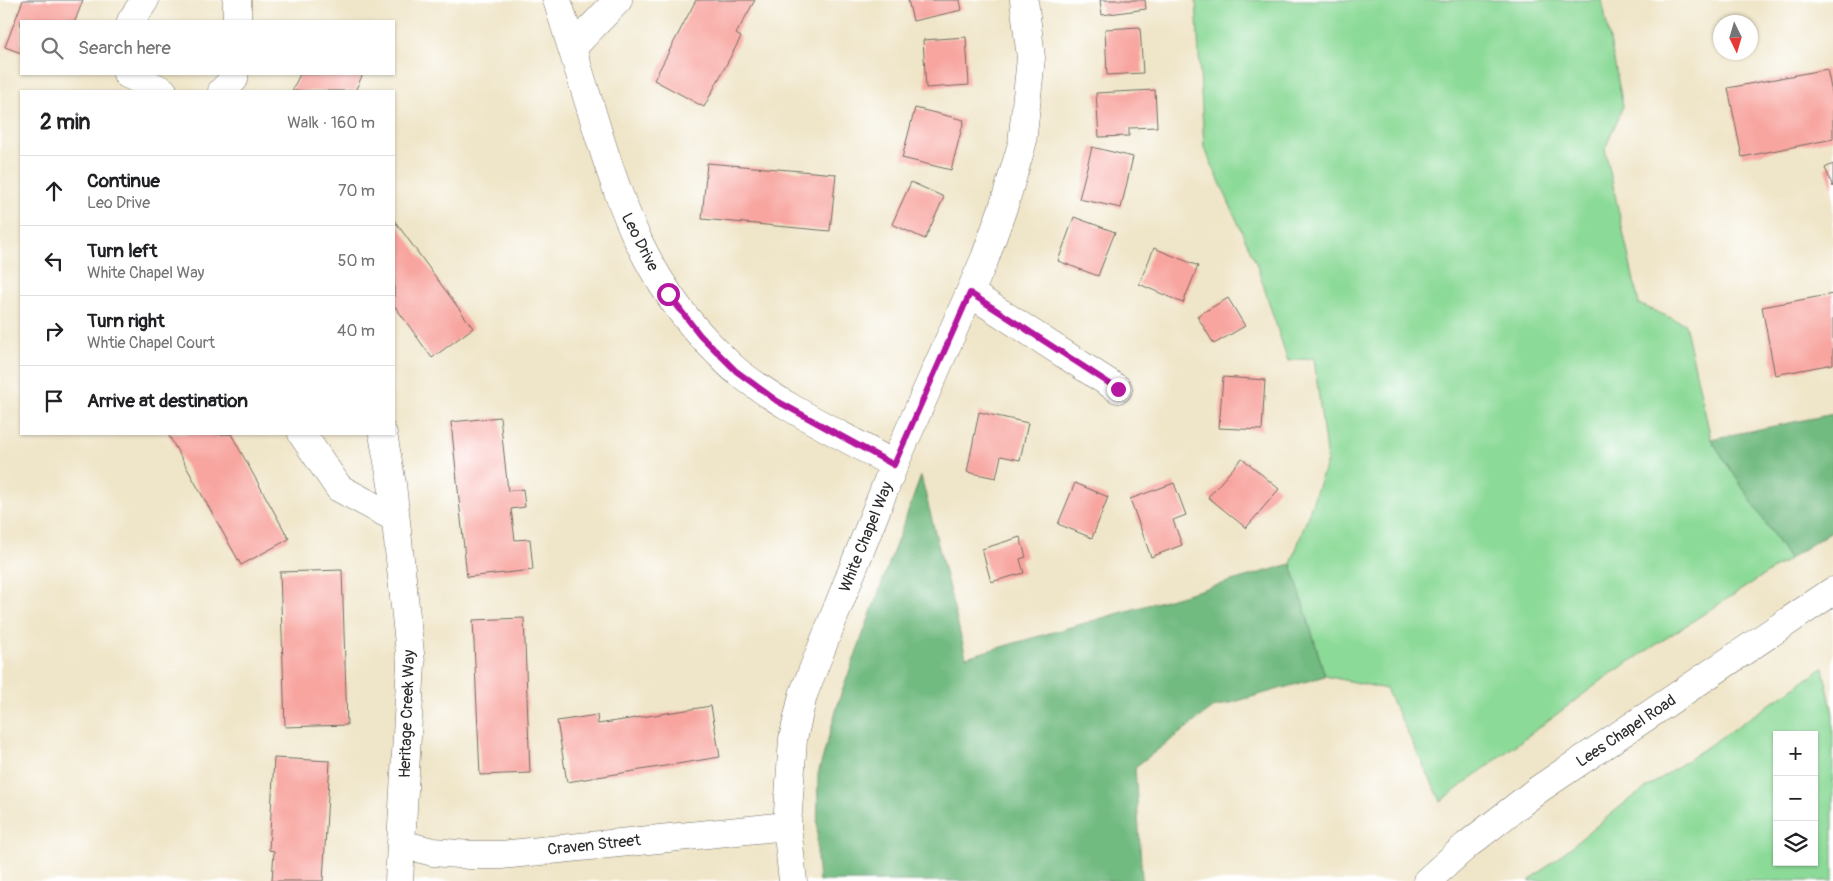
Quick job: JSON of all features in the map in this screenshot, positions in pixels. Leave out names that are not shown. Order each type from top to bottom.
[{"type":"street","points":[[132,20],[145,0]]},
{"type":"street","points":[[237,0],[237,20]]},
{"type":"street","name":"Leo Drive","points":[[557,0],[611,177],[624,212],[642,251],[668,294],[700,335],[736,371],[777,401],[894,465]]},
{"type":"street","points":[[572,48],[618,0]]},
{"type":"street","name":"White Chapel Way","points":[[792,881],[787,826],[792,740],[803,695],[894,465],[985,258],[1005,202],[1022,144],[1031,58],[1024,0]]},
{"type":"street","points":[[129,75],[161,90]]},
{"type":"street","points":[[223,90],[234,79],[234,75]]},
{"type":"street","points":[[970,293],[1118,389]]},
{"type":"street","points":[[303,435],[339,488],[395,518]]},
{"type":"street","name":"Heritage Creek Way","points":[[383,435],[412,663],[399,881]]},
{"type":"street","name":"Lees Chapel Road","points":[[1428,881],[1467,845],[1539,789],[1833,591]]},
{"type":"street","name":"Craven Street","points":[[401,844],[433,852],[501,855],[787,826]]},
{"type":"green space","points":[[1196,0],[1602,0],[1623,106],[1605,149],[1639,304],[1685,324],[1711,439],[1789,559],[1609,675],[1441,801],[1386,689],[1325,676],[1291,564],[1327,461],[1314,358],[1288,361],[1256,263],[1204,147]]},
{"type":"green space","points":[[1833,414],[1833,530],[1789,559],[1711,439]]},
{"type":"green space","points":[[921,476],[966,657],[1291,564],[1325,676],[1213,708],[1135,767],[1143,881],[819,881],[817,858],[818,774],[840,697]]},
{"type":"green space","points":[[1823,668],[1833,714],[1833,881],[1529,881],[1626,802]]},
{"type":"building","points":[[23,0],[83,0],[75,20],[20,20],[20,53],[5,47]]},
{"type":"building","points":[[696,0],[755,0],[736,34],[741,37],[704,107],[654,80]]},
{"type":"building","points":[[908,0],[960,0],[962,10],[913,21]]},
{"type":"building","points":[[1100,0],[1145,0],[1146,9],[1102,15]]},
{"type":"building","points":[[1140,27],[1143,73],[1107,75],[1105,29]]},
{"type":"building","points":[[966,37],[969,85],[926,88],[923,40]]},
{"type":"building","points":[[1827,69],[1833,98],[1833,139],[1742,157],[1728,88]]},
{"type":"building","points":[[300,75],[363,75],[355,90],[292,90]]},
{"type":"building","points":[[1155,90],[1157,127],[1129,128],[1129,136],[1099,137],[1096,93]]},
{"type":"building","points":[[915,108],[964,120],[951,170],[902,158]]},
{"type":"building","points":[[1092,147],[1133,157],[1121,208],[1079,199]]},
{"type":"building","points":[[707,163],[836,174],[830,231],[702,219]]},
{"type":"building","points":[[1833,164],[1833,187],[1825,168]]},
{"type":"building","points":[[911,182],[944,197],[925,239],[892,224]]},
{"type":"building","points":[[1074,217],[1115,232],[1098,276],[1058,261]]},
{"type":"building","points":[[395,221],[473,328],[432,358],[395,306]]},
{"type":"building","points":[[1154,248],[1198,266],[1183,303],[1139,284]]},
{"type":"building","points":[[1833,294],[1833,364],[1775,375],[1762,307]]},
{"type":"building","points":[[1228,298],[1245,326],[1214,344],[1197,316]]},
{"type":"building","points":[[1223,377],[1265,380],[1262,430],[1219,428]]},
{"type":"building","points":[[979,412],[1028,423],[1020,460],[1001,456],[996,478],[967,472]]},
{"type":"building","points":[[500,417],[508,491],[523,489],[525,507],[511,509],[515,540],[530,539],[533,570],[467,577],[451,422]]},
{"type":"building","points":[[169,435],[232,435],[289,539],[241,565]]},
{"type":"building","points":[[1242,458],[1279,489],[1246,528],[1208,497]]},
{"type":"building","points":[[1075,483],[1108,497],[1092,538],[1058,524]]},
{"type":"building","points":[[1174,483],[1186,515],[1173,520],[1182,545],[1151,557],[1130,499]]},
{"type":"building","points":[[1020,537],[1026,557],[1020,559],[1024,573],[991,582],[982,549]]},
{"type":"building","points":[[342,570],[347,725],[285,727],[280,572]]},
{"type":"building","points":[[524,618],[530,773],[480,775],[473,620]]},
{"type":"building","points":[[711,706],[720,757],[567,782],[557,721],[597,715],[598,724]]},
{"type":"building","points":[[274,758],[330,761],[323,881],[272,881],[274,851],[269,850]]},
{"type":"route","points":[[668,294],[700,335],[736,371],[777,401],[894,465],[970,293],[1118,389]]}]
